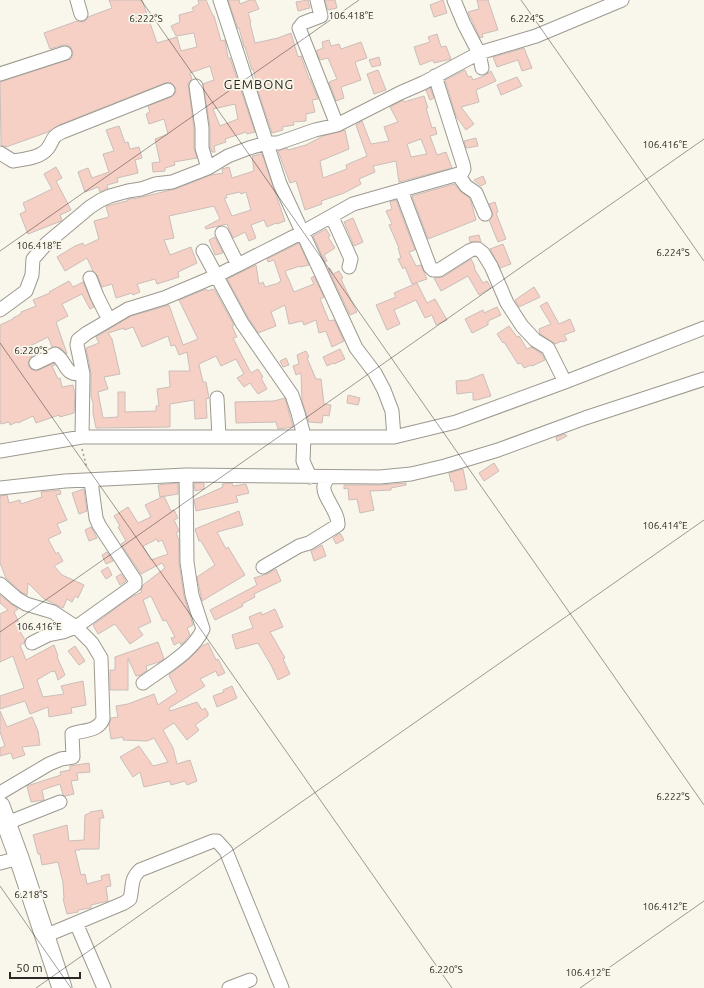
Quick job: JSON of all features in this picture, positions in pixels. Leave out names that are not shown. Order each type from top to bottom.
[{"type":"highway","points":[[3,814],[62,988]]},
{"type":"street","points":[[77,0],[82,14]]},
{"type":"street","points":[[220,0],[280,184],[356,348],[375,373],[384,390],[392,411],[394,436]]},
{"type":"street","points":[[317,0],[321,16],[303,23],[299,28],[337,125]]},
{"type":"street","points":[[454,0],[479,53],[482,68]]},
{"type":"street","points":[[0,310],[26,291],[32,275],[33,259],[39,252],[90,207],[110,196],[141,189],[154,184],[172,182],[208,168],[233,154],[249,148],[278,143],[315,130],[337,125],[400,92],[423,83],[459,65],[479,53],[536,36],[622,0]]},
{"type":"street","points":[[0,74],[65,53]]},
{"type":"street","points":[[82,441],[83,374],[77,345],[78,340],[87,333],[128,309],[164,298],[216,276],[332,217],[353,204],[462,173],[464,170],[463,164],[435,76]]},
{"type":"street","points":[[196,86],[202,128],[202,148],[208,168]]},
{"type":"street","points":[[0,153],[13,161],[42,154],[58,133],[168,90]]},
{"type":"street","points":[[458,175],[466,186],[476,193],[485,214]]},
{"type":"street","points":[[400,190],[432,270],[439,270],[474,248],[478,249],[491,266],[507,303],[526,331],[535,340],[548,348],[565,382]]},
{"type":"street","points":[[332,217],[351,259],[349,267]]},
{"type":"street","points":[[222,233],[238,265]]},
{"type":"street","points":[[203,250],[242,323],[292,395],[298,413],[303,439],[303,461],[310,478]]},
{"type":"street","points":[[90,278],[109,320]]},
{"type":"street","points":[[0,451],[82,441],[220,437],[303,439],[394,436],[456,422],[565,382],[704,328]]},
{"type":"street","points":[[36,363],[55,354],[59,356],[69,372],[76,375],[83,374]]},
{"type":"street","points":[[0,488],[65,481],[186,476],[310,478],[380,477],[411,474],[445,466],[498,450],[585,418],[704,379]]},
{"type":"street","points":[[217,398],[220,437]]},
{"type":"street","points":[[143,683],[188,650],[200,636],[203,629],[192,595],[187,562],[186,476]]},
{"type":"street","points":[[263,567],[299,546],[309,543],[338,525],[325,492],[324,486],[329,477]]},
{"type":"street","points":[[32,643],[48,635],[76,627],[134,586],[136,582],[99,525],[96,518],[91,481]]},
{"type":"street","points":[[0,584],[16,598],[26,604],[53,612],[76,627],[92,643],[101,658],[103,721],[95,728],[72,734],[72,756],[40,768],[0,793]]},
{"type":"street","points":[[3,814],[60,802]]},
{"type":"street","points":[[45,936],[124,903],[130,899],[134,875],[140,870],[213,841],[217,841],[226,851],[282,988]]},
{"type":"street","points":[[0,863],[19,858]]},
{"type":"street","points":[[76,923],[104,988]]},
{"type":"street","points":[[229,988],[250,980]]},
{"type":"path","points":[[82,441],[84,462]]},
{"type":"building","points":[[109,0],[142,0],[157,43],[177,37],[181,51],[197,47],[194,33],[176,36],[171,26],[180,22],[179,15],[194,11],[192,8],[199,4],[198,0],[206,0],[214,16],[221,41],[225,40],[228,58],[230,58],[255,132],[247,134],[246,132],[225,139],[226,142],[214,146],[215,152],[212,152],[210,147],[210,127],[203,84],[214,80],[210,66],[190,73],[192,79],[188,83],[194,129],[194,148],[197,158],[174,162],[175,165],[165,168],[165,171],[153,172],[152,163],[160,162],[155,139],[168,134],[164,119],[149,124],[146,114],[150,112],[148,106],[174,95],[176,91],[175,87],[170,82],[59,125],[48,132],[6,147],[1,145],[0,82],[71,59],[73,54],[71,47],[63,45],[50,49],[44,33],[77,21],[84,22],[88,17],[112,8]],"holes":[[[235,104],[238,119],[220,126],[213,109]]]},
{"type":"building","points":[[228,0],[239,0],[240,4],[250,0],[255,0],[259,9],[248,13],[255,43],[278,38],[291,33],[298,57],[301,56],[318,99],[312,100],[315,112],[306,114],[306,121],[293,122],[294,125],[282,127],[283,130],[272,133],[256,85],[253,69],[252,70],[239,28],[238,29]]},
{"type":"building","points":[[308,0],[310,8],[298,11],[296,2]]},
{"type":"building","points":[[325,0],[335,0],[337,8],[328,10]]},
{"type":"building","points":[[443,0],[447,13],[434,17],[430,5]]},
{"type":"building","points":[[477,0],[488,0],[498,30],[482,34],[483,37],[480,38],[468,12],[479,9]]},
{"type":"building","points":[[437,34],[441,47],[446,46],[451,59],[434,63],[433,60],[420,65],[414,47],[430,42],[428,37]]},
{"type":"building","points":[[329,40],[331,46],[339,44],[341,49],[361,42],[367,58],[355,62],[361,80],[341,87],[344,98],[336,101],[329,82],[337,79],[328,58],[320,60],[316,51],[323,48],[322,42]]},
{"type":"building","points":[[524,48],[532,68],[522,71],[518,60],[497,67],[493,57]]},
{"type":"building","points":[[379,57],[381,65],[372,67],[369,60]]},
{"type":"building","points":[[378,70],[386,90],[374,94],[367,74]]},
{"type":"building","points":[[465,70],[468,77],[471,76],[473,80],[484,76],[491,71],[496,81],[476,90],[479,102],[461,107],[474,124],[466,130],[456,116],[445,80]]},
{"type":"building","points":[[517,77],[522,86],[501,95],[497,85]]},
{"type":"building","points":[[430,88],[434,98],[430,100],[426,90]]},
{"type":"building","points":[[424,96],[432,128],[435,127],[437,134],[430,136],[437,155],[446,152],[452,168],[399,182],[396,161],[373,166],[375,172],[359,179],[361,184],[344,193],[321,201],[322,204],[305,210],[296,181],[290,183],[278,151],[306,145],[323,136],[345,130],[349,149],[320,161],[323,178],[347,169],[346,165],[367,156],[356,125],[362,121],[371,144],[389,141],[384,127],[398,122],[390,107],[403,100],[404,102]],"holes":[[[421,139],[427,154],[411,157],[407,144]]]},
{"type":"building","points":[[119,126],[125,143],[128,142],[130,149],[139,147],[142,158],[135,160],[138,173],[117,178],[118,182],[107,185],[108,188],[100,192],[98,187],[85,192],[78,172],[88,168],[92,178],[109,172],[103,154],[114,151],[106,130]]},
{"type":"building","points":[[476,138],[478,146],[466,148],[464,141]]},
{"type":"building","points":[[262,154],[285,221],[267,227],[264,220],[251,225],[256,238],[249,241],[245,232],[233,238],[227,224],[206,229],[205,227],[220,219],[214,206],[169,216],[174,238],[164,240],[170,255],[191,247],[197,263],[178,272],[179,277],[157,284],[155,279],[137,284],[140,292],[133,295],[132,293],[116,298],[112,284],[102,287],[87,258],[65,271],[57,257],[75,246],[83,243],[84,246],[99,239],[94,221],[109,217],[106,206],[175,189],[211,175],[223,173],[222,169],[229,167],[232,178],[254,171],[252,156]],"holes":[[[240,192],[241,194],[246,192],[251,210],[232,216],[224,198],[227,198],[226,195]]]},
{"type":"building","points":[[56,167],[62,178],[56,181],[71,210],[60,215],[61,221],[28,234],[20,214],[26,211],[23,203],[52,189],[44,174]]},
{"type":"building","points":[[483,176],[486,183],[481,186],[474,180]]},
{"type":"building","points":[[454,184],[461,192],[470,198],[476,220],[428,239],[412,196]]},
{"type":"building","points":[[396,200],[415,250],[409,252],[416,266],[421,265],[427,279],[412,284],[405,267],[403,269],[398,259],[401,258],[399,248],[389,225],[392,224],[386,211],[392,209],[390,202]]},
{"type":"building","points":[[495,202],[498,212],[496,213],[506,239],[498,242],[489,220],[493,215],[489,204]]},
{"type":"building","points":[[353,218],[363,242],[354,246],[344,222]]},
{"type":"building","points":[[326,229],[330,236],[328,237],[335,248],[324,255],[327,261],[325,262],[313,236]]},
{"type":"building","points":[[479,235],[481,242],[470,242],[469,237]]},
{"type":"building","points":[[215,237],[223,253],[215,255],[209,240]]},
{"type":"building","points":[[299,243],[309,265],[300,266],[285,271],[294,292],[314,284],[311,278],[314,276],[324,297],[320,299],[329,321],[334,320],[344,341],[332,347],[326,331],[319,333],[316,320],[304,325],[302,321],[289,324],[285,305],[271,312],[276,326],[258,333],[227,279],[256,265],[259,284],[263,282],[265,287],[279,283],[281,281],[274,260],[268,262],[267,259]]},
{"type":"building","points":[[503,244],[511,264],[500,268],[490,249]]},
{"type":"building","points":[[471,259],[475,267],[474,268],[483,283],[487,281],[491,288],[479,295],[468,276],[441,291],[434,278],[443,277]]},
{"type":"building","points":[[330,268],[333,274],[339,271],[343,278],[341,279],[357,312],[350,315],[328,269]]},
{"type":"building","points":[[69,281],[73,287],[83,282],[94,307],[90,309],[82,294],[62,304],[68,316],[56,322],[67,354],[60,348],[52,347],[48,337],[26,348],[32,356],[28,362],[31,369],[35,371],[39,370],[54,363],[55,365],[52,366],[58,379],[60,378],[62,387],[73,385],[75,394],[74,413],[60,417],[59,415],[36,423],[33,416],[10,425],[9,422],[1,424],[0,325],[13,319],[21,314],[21,312],[36,306],[33,300],[50,293],[49,292]]},
{"type":"building","points":[[417,283],[427,303],[435,299],[447,320],[436,325],[432,315],[425,318],[416,300],[394,310],[400,324],[387,330],[376,305],[396,297],[394,293]]},
{"type":"building","points":[[534,287],[540,297],[519,307],[515,300]]},
{"type":"building","points":[[206,289],[207,291],[214,289],[234,325],[232,326],[237,337],[233,338],[251,373],[258,369],[263,377],[261,378],[267,389],[258,394],[250,383],[244,387],[237,378],[244,374],[236,359],[221,366],[216,356],[199,364],[203,382],[206,382],[209,398],[206,399],[207,418],[195,419],[194,400],[170,404],[170,427],[96,428],[91,396],[91,373],[86,348],[99,343],[96,337],[131,316],[169,305],[183,345],[198,339],[179,300]],"holes":[[[133,327],[142,347],[168,336],[171,346],[175,345],[179,355],[187,352],[190,371],[169,371],[170,387],[157,389],[159,406],[156,406],[156,411],[125,412],[125,392],[118,392],[118,417],[103,418],[98,392],[108,389],[104,377],[120,374],[112,339],[108,333]]]},
{"type":"building","points":[[547,302],[559,324],[570,319],[575,331],[564,335],[567,340],[563,342],[562,341],[555,344],[540,334],[539,329],[551,324],[540,306]]},
{"type":"building","points":[[497,307],[501,315],[488,321],[488,325],[472,333],[465,319],[483,310],[484,313]]},
{"type":"building","points":[[509,326],[517,337],[519,336],[527,349],[531,347],[542,354],[545,360],[524,368],[521,363],[518,364],[497,334]]},
{"type":"building","points":[[340,349],[345,359],[327,366],[323,357]]},
{"type":"building","points":[[306,351],[309,357],[307,358],[316,379],[321,379],[324,404],[331,405],[329,416],[323,415],[322,423],[309,422],[302,401],[301,373],[296,375],[293,366],[299,364],[297,355]]},
{"type":"building","points":[[286,358],[289,365],[283,367],[280,361]]},
{"type":"building","points":[[483,374],[491,396],[473,400],[473,392],[457,394],[456,381],[468,380]]},
{"type":"building","points":[[348,395],[360,398],[358,405],[347,403]]},
{"type":"building","points":[[285,398],[293,427],[278,429],[276,422],[236,423],[235,402],[274,401]]},
{"type":"building","points":[[565,434],[567,436],[557,441],[556,437]]},
{"type":"building","points":[[494,463],[499,471],[484,481],[479,473]]},
{"type":"building","points":[[463,469],[467,489],[455,491],[453,481],[451,482],[449,473]]},
{"type":"building","points":[[178,483],[178,494],[160,497],[158,485]]},
{"type":"building","points":[[194,483],[204,483],[204,489],[195,491]]},
{"type":"building","points":[[232,483],[233,486],[246,484],[249,493],[236,496],[238,502],[196,511],[194,500],[223,487],[222,484]]},
{"type":"building","points":[[406,483],[406,485],[391,488],[391,490],[370,491],[374,510],[360,513],[357,499],[349,500],[348,488],[344,489],[344,485]]},
{"type":"building","points":[[84,489],[87,511],[79,514],[72,493]]},
{"type":"building","points":[[60,490],[61,494],[56,495],[67,520],[57,524],[61,533],[48,539],[56,554],[58,552],[63,561],[54,566],[62,575],[84,585],[78,598],[75,596],[72,602],[67,599],[63,608],[44,599],[28,583],[27,595],[21,592],[6,578],[0,563],[0,496],[7,495],[9,503],[20,500],[21,504],[42,497],[41,492]]},
{"type":"building","points":[[164,496],[171,511],[174,510],[178,518],[174,520],[179,531],[176,533],[179,540],[179,563],[184,596],[193,625],[187,628],[190,635],[181,645],[180,642],[174,645],[171,638],[175,637],[166,620],[163,621],[151,596],[143,600],[151,622],[138,628],[143,635],[130,644],[115,624],[98,634],[93,625],[131,597],[142,592],[141,590],[143,585],[165,568],[162,563],[141,574],[121,544],[126,541],[114,516],[128,507],[138,523],[151,517],[145,505]],"holes":[[[157,539],[158,542],[162,540],[168,554],[151,560],[143,546]]]},
{"type":"building","points":[[239,511],[243,525],[217,532],[226,549],[228,547],[245,575],[202,601],[197,577],[215,565],[201,541],[199,541],[195,529]]},
{"type":"building","points":[[91,527],[97,538],[89,541],[85,530]]},
{"type":"building","points":[[340,533],[344,540],[336,544],[333,538]]},
{"type":"building","points":[[322,545],[326,556],[314,561],[311,551]]},
{"type":"building","points":[[107,552],[113,561],[106,564],[102,555]]},
{"type":"building","points":[[108,567],[112,575],[106,579],[101,571]]},
{"type":"building","points":[[276,569],[281,581],[254,594],[255,597],[242,604],[243,606],[215,620],[210,610],[257,585],[254,578],[267,574]]},
{"type":"building","points":[[121,574],[126,581],[120,585],[116,577]]},
{"type":"building","points":[[0,595],[18,609],[14,612],[20,625],[17,626],[25,640],[24,643],[20,645],[26,660],[54,645],[58,656],[57,657],[65,675],[58,680],[55,671],[52,671],[37,680],[43,697],[64,694],[61,686],[83,681],[86,705],[71,708],[72,713],[49,717],[48,707],[30,714],[25,701],[0,709],[0,696],[24,688],[13,656],[0,662],[0,614],[8,610],[0,603]]},
{"type":"building","points":[[275,609],[283,627],[270,632],[285,658],[283,659],[290,674],[278,680],[258,643],[236,649],[232,635],[253,628],[249,617],[261,612],[262,615]]},
{"type":"building","points":[[158,642],[164,659],[146,666],[147,670],[141,675],[136,676],[128,658],[128,690],[110,690],[110,670],[115,670],[115,657]]},
{"type":"building","points":[[208,643],[216,660],[218,659],[225,673],[218,676],[216,671],[200,679],[205,686],[169,708],[170,711],[197,702],[202,710],[205,708],[208,716],[195,725],[199,730],[187,740],[174,723],[163,730],[173,748],[177,764],[190,760],[197,781],[187,785],[185,781],[171,785],[170,781],[144,787],[140,772],[133,777],[120,757],[139,746],[153,766],[168,762],[154,738],[147,741],[123,740],[123,737],[111,739],[109,725],[111,718],[118,717],[116,706],[128,704],[154,694],[158,705],[177,692],[169,675],[202,646]]},
{"type":"building","points":[[75,646],[85,661],[79,665],[68,651]]},
{"type":"building","points":[[232,686],[237,698],[217,707],[213,696],[224,692],[223,690]]},
{"type":"building","points":[[0,711],[7,727],[32,717],[38,731],[40,745],[22,747],[25,755],[13,759],[11,753],[0,756],[0,748],[5,746],[0,732]]},
{"type":"building","points":[[89,763],[90,772],[77,773],[78,780],[71,781],[74,794],[63,795],[60,784],[42,790],[44,800],[31,802],[27,786],[61,775],[60,772],[70,770],[70,766]]},
{"type":"building","points":[[102,810],[104,818],[100,818],[99,849],[75,850],[81,875],[85,874],[87,884],[102,880],[101,876],[109,874],[111,886],[106,887],[108,901],[91,905],[91,908],[78,910],[78,912],[67,914],[63,899],[63,883],[58,862],[42,865],[40,854],[38,854],[33,835],[67,825],[69,841],[84,840],[85,815],[90,812]]},
{"type":"district","name":"GEMBONG","points":[[259,84]]}]
